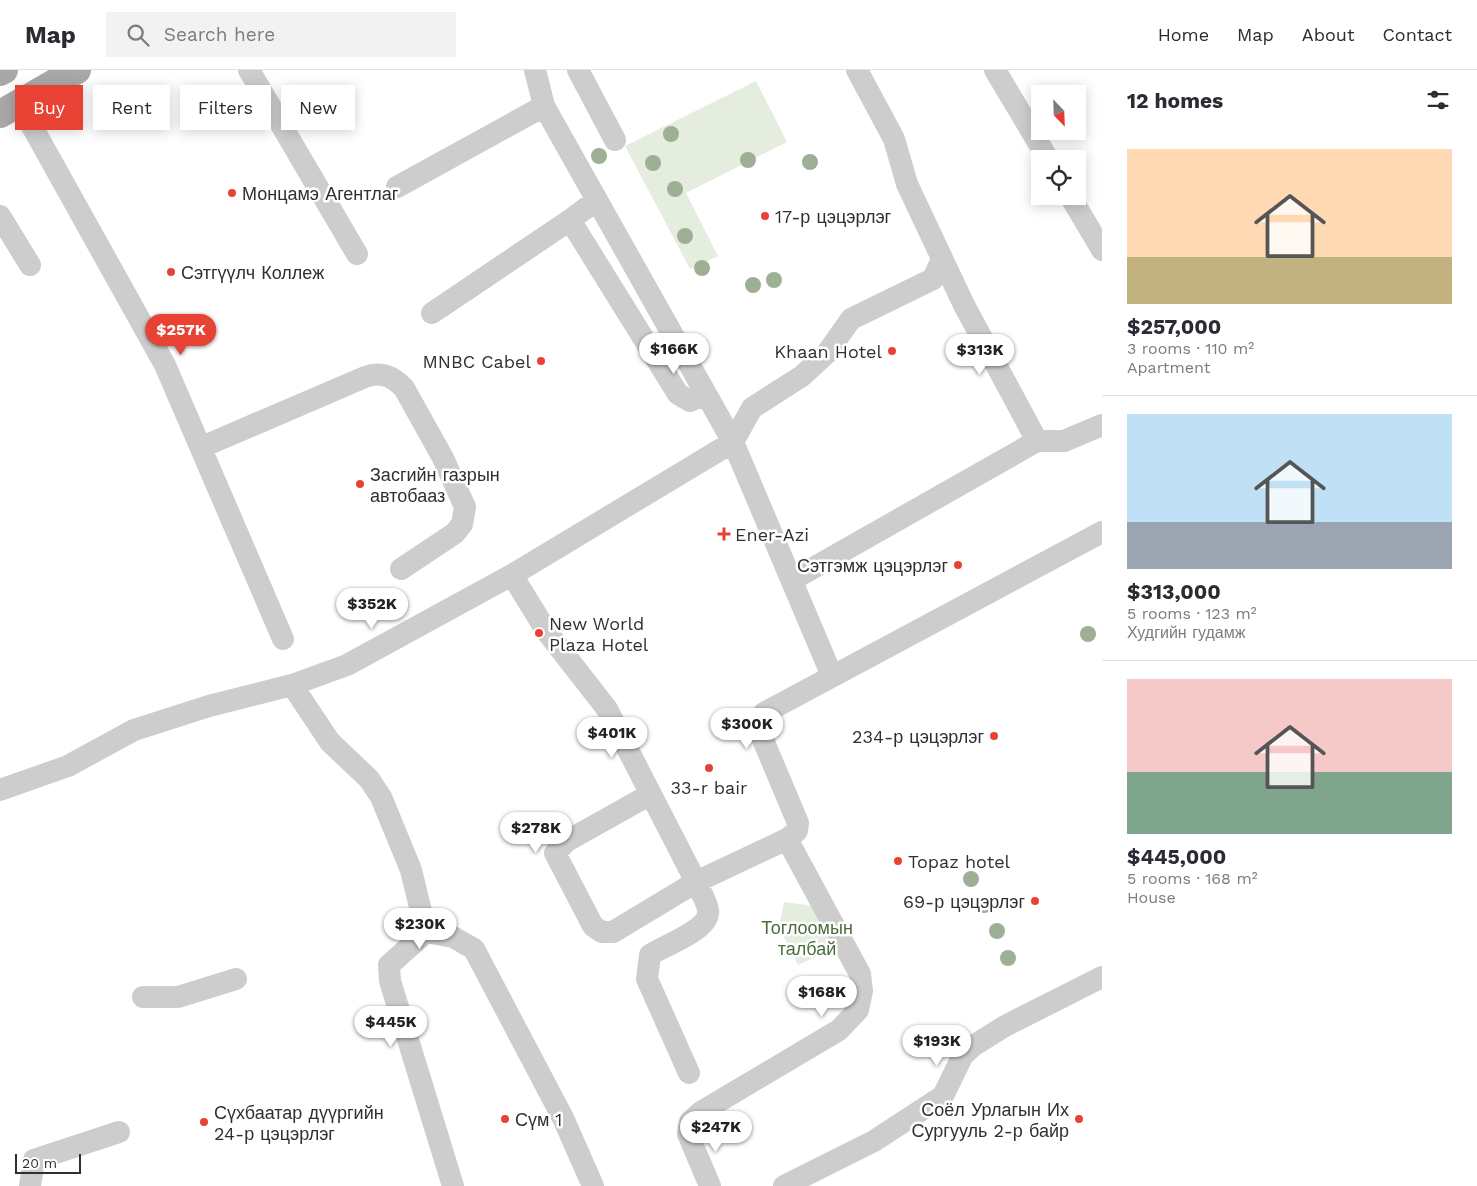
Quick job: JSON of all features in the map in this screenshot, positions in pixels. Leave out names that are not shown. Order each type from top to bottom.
[{"type":"main road","points":[[0,72],[4,70]]},
{"type":"main road","points":[[9,108],[77,70]]},
{"type":"street","points":[[249,70],[357,254]]},
{"type":"street","points":[[535,70],[544,106],[733,442],[832,676]]},
{"type":"street","points":[[578,70],[616,140]]},
{"type":"street","points":[[857,70],[894,138],[907,184],[964,306],[1037,441]]},
{"type":"street","points":[[1003,73],[1043,150]]},
{"type":"street","points":[[397,187],[544,106]]},
{"type":"street","points":[[9,108],[165,365],[202,447],[283,639]]},
{"type":"street","points":[[432,313],[597,200]]},
{"type":"street","points":[[1075,205],[1102,250]]},
{"type":"street","points":[[0,216],[30,265]]},
{"type":"street","points":[[570,220],[678,394],[690,401],[706,394]]},
{"type":"street","points":[[0,790],[68,766],[134,730],[209,706],[292,684],[346,665],[512,575],[733,442],[752,408],[802,376],[827,353],[851,319],[933,279],[942,259]]},
{"type":"street","points":[[202,447],[376,373],[396,380],[404,388],[443,458],[465,508],[462,524],[455,533],[401,569]]},
{"type":"street","points":[[792,580],[1037,441],[1064,441],[1102,425]]},
{"type":"street","points":[[651,794],[567,841],[555,853],[593,926],[602,932],[613,932],[696,882],[787,839],[797,831],[798,823],[760,734],[760,722],[764,713],[1102,532]]},
{"type":"street","points":[[512,575],[547,632],[607,710],[696,882],[708,910],[707,920],[700,928],[650,955],[647,979],[689,1073]]},
{"type":"street","points":[[292,684],[330,742],[369,780],[381,797],[412,870],[426,932]]},
{"type":"street","points":[[710,1186],[688,1134],[690,1122],[701,1112],[838,1030],[858,1010],[862,991],[860,974],[787,839]]},
{"type":"street","points":[[426,932],[388,966],[393,990],[453,1186]]},
{"type":"street","points":[[426,932],[453,937],[474,949],[563,1118],[593,1186]]},
{"type":"street","points":[[784,1186],[874,1141],[943,1096],[963,1055],[973,1046],[1005,1026],[1102,978]]},
{"type":"street","points":[[143,997],[178,997],[236,979]]},
{"type":"street","points":[[30,1186],[34,1160],[119,1132]]},
{"type":"green space","points":[[756,81],[787,142],[686,193],[718,256],[690,269],[625,146]]},
{"type":"green space","name":"Тоглоомын талбай","points":[[784,902],[815,906],[835,948],[798,965],[779,927]]},
{"type":"place","name":"Монцамэ Агентлаг","points":[[232,193]]},
{"type":"place","name":"17-р цэцэрлэг","points":[[765,216]]},
{"type":"place","name":"Сэтгүүлч Коллеж","points":[[171,272]]},
{"type":"place","name":"Khaan Hotel","points":[[892,351]]},
{"type":"place","name":"MNBC Cabel","points":[[541,361]]},
{"type":"place","name":"Засгийн газрын автобааз","points":[[360,484]]},
{"type":"place","name":"Ener-Azi","points":[[724,534]]},
{"type":"place","name":"Сэтгэмж цэцэрлэг","points":[[958,565]]},
{"type":"place","name":"New World Plaza Hotel","points":[[539,633]]},
{"type":"place","name":"234-р цэцэрлэг","points":[[994,736]]},
{"type":"place","name":"33-r bair","points":[[709,768]]},
{"type":"place","name":"Topaz hotel","points":[[898,861]]},
{"type":"place","name":"69-р цэцэрлэг","points":[[1035,901]]},
{"type":"place","name":"Сүм 1","points":[[505,1119]]},
{"type":"place","name":"Соёл Урлагын Их Сургууль 2-р байр","points":[[1079,1119]]},
{"type":"place","name":"Сүхбаатар дүүргийн 24-р цэцэрлэг","points":[[204,1122]]}]
